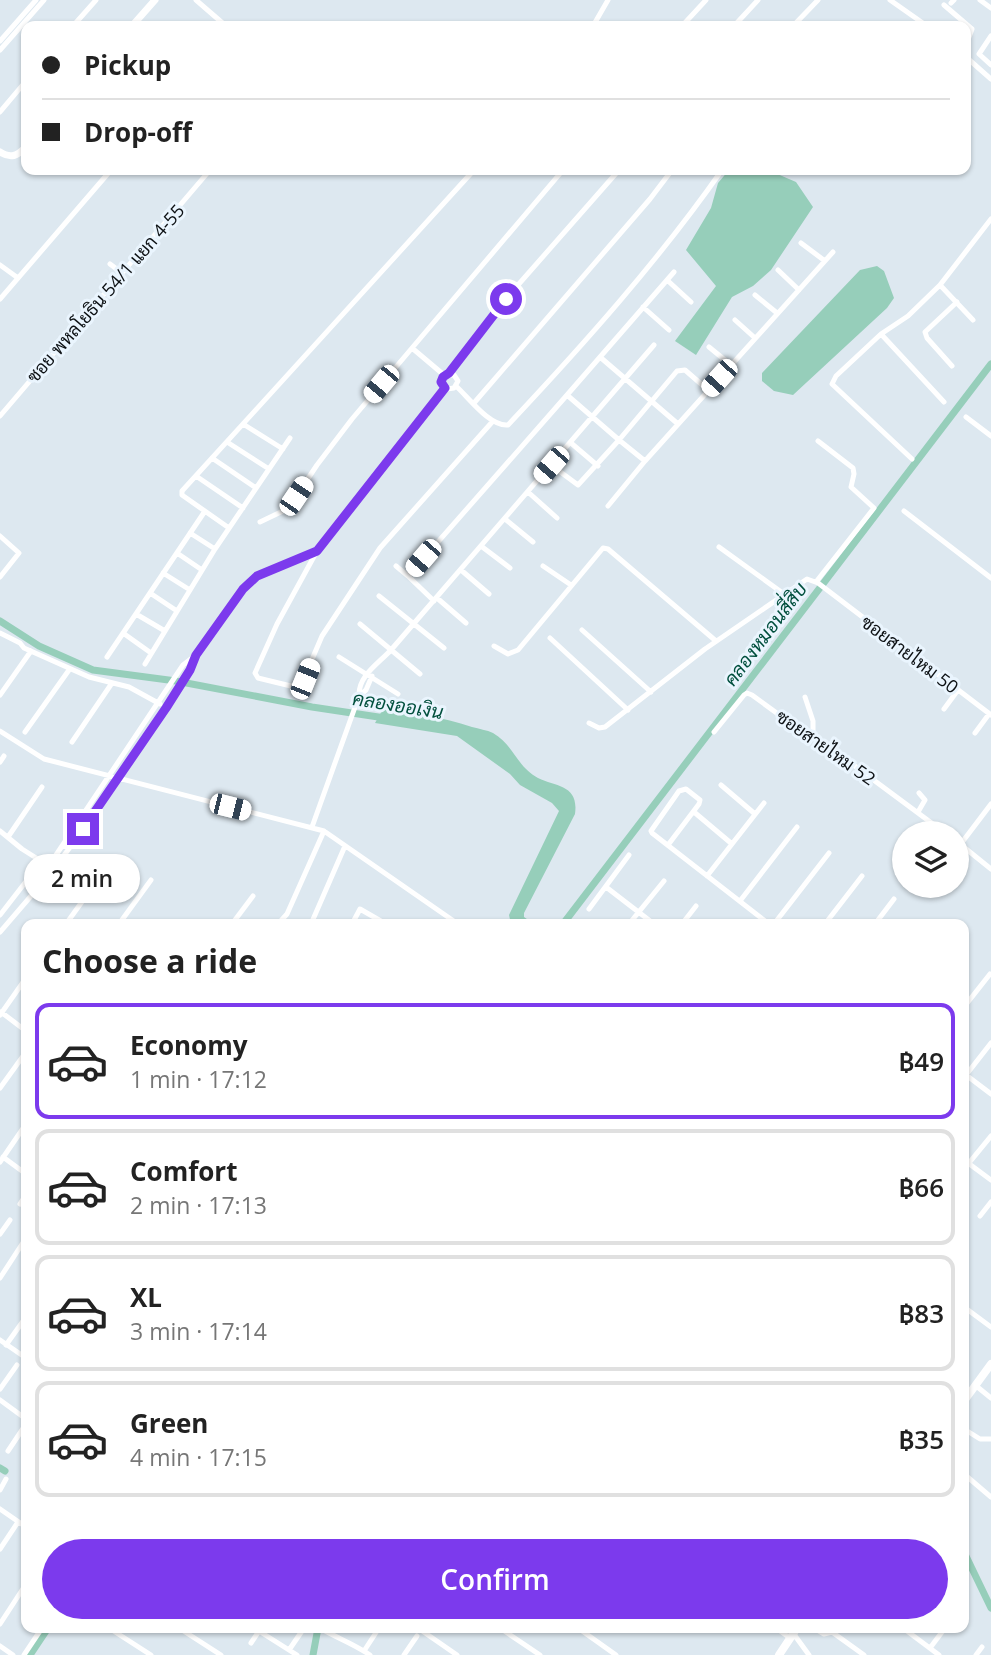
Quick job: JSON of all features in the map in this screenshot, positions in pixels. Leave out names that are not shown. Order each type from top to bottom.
[{"type":"main road","points":[[969,1394],[991,1364]]},
{"type":"main road","points":[[779,1655],[793,1633]]},
{"type":"street","points":[[1,45],[36,0]]},
{"type":"street","points":[[24,21],[44,0]]},
{"type":"street","points":[[78,21],[96,0]]},
{"type":"street","points":[[136,21],[155,0]]},
{"type":"street","points":[[195,0],[220,21]]},
{"type":"street","points":[[596,21],[608,0]]},
{"type":"street","points":[[687,21],[706,0]]},
{"type":"street","points":[[739,21],[758,0]]},
{"type":"street","points":[[798,21],[818,0]]},
{"type":"street","points":[[890,0],[920,21]]},
{"type":"street","points":[[980,0],[991,8]]},
{"type":"street","points":[[944,5],[963,21]]},
{"type":"street","points":[[1,45],[21,24]]},
{"type":"street","points":[[991,36],[979,54],[991,65]]},
{"type":"street","points":[[971,61],[991,79]]},
{"type":"street","points":[[0,112],[21,87]]},
{"type":"street","points":[[0,152],[10,157],[21,152]]},
{"type":"street","points":[[0,299],[107,175]]},
{"type":"street","name":"ซอย พหลโยธิน 54/1 แยก 4-55","points":[[0,416],[206,175]]},
{"type":"street","points":[[229,528],[181,493],[469,175]]},
{"type":"street","points":[[260,522],[285,510],[291,504],[352,419],[559,175]]},
{"type":"street","points":[[456,386],[452,389],[445,388],[441,382],[489,318],[614,175]]},
{"type":"street","points":[[474,403],[668,175]]},
{"type":"street","points":[[456,386],[493,421],[502,426],[508,425],[549,382],[689,218],[719,175]]},
{"type":"street","points":[[912,459],[832,384],[836,376],[881,334],[908,316],[940,285],[991,219]]},
{"type":"street","points":[[801,243],[825,261]]},
{"type":"street","points":[[608,506],[645,461],[833,252]]},
{"type":"street","points":[[110,264],[122,272]]},
{"type":"street","points":[[0,265],[18,278]]},
{"type":"street","points":[[778,270],[799,290]]},
{"type":"street","points":[[408,576],[674,272]]},
{"type":"street","points":[[667,280],[691,302]]},
{"type":"street","points":[[940,285],[974,320]]},
{"type":"street","points":[[755,295],[777,313]]},
{"type":"street","points":[[952,366],[927,338],[925,332],[957,302]]},
{"type":"street","points":[[643,307],[669,330]]},
{"type":"street","points":[[735,320],[755,338]]},
{"type":"street","points":[[881,334],[944,402]]},
{"type":"street","points":[[312,827],[365,674],[374,670],[654,345]]},
{"type":"street","points":[[709,347],[731,365]]},
{"type":"street","points":[[412,348],[457,379],[456,386]]},
{"type":"street","points":[[600,357],[678,424]]},
{"type":"street","points":[[551,465],[578,485],[598,466],[681,369],[708,390]]},
{"type":"street","points":[[445,388],[317,551],[277,624],[255,673],[258,678],[295,687],[301,685],[322,636],[380,548],[493,421]]},
{"type":"street","points":[[567,395],[645,461]]},
{"type":"street","points":[[966,417],[991,436]]},
{"type":"street","points":[[243,424],[283,449]]},
{"type":"street","points":[[145,664],[215,549],[290,438]]},
{"type":"street","points":[[589,723],[599,728],[605,727],[716,641],[784,594],[807,579],[817,583],[874,508],[853,492],[853,468],[818,441]]},
{"type":"street","points":[[227,442],[269,469]]},
{"type":"street","points":[[571,443],[598,466]]},
{"type":"street","points":[[212,458],[256,488]]},
{"type":"street","points":[[196,476],[243,508]]},
{"type":"street","points":[[528,492],[556,518]]},
{"type":"street","points":[[107,657],[205,511]]},
{"type":"street","points":[[904,511],[991,578]]},
{"type":"street","points":[[505,519],[533,542]]},
{"type":"street","points":[[190,533],[215,549]]},
{"type":"street","points":[[0,536],[19,553],[0,577]]},
{"type":"street","points":[[481,546],[510,568]]},
{"type":"street","points":[[719,547],[784,594]]},
{"type":"street","points":[[494,646],[508,654],[518,650],[603,548],[716,641]]},
{"type":"street","points":[[54,869],[52,861],[166,690],[180,670],[196,655],[249,582],[257,576],[317,551]]},
{"type":"street","points":[[177,553],[202,570]]},
{"type":"street","points":[[396,566],[466,622]]},
{"type":"street","points":[[543,566],[570,585]]},
{"type":"street","points":[[461,570],[489,594]]},
{"type":"street","points":[[163,573],[190,590]]},
{"type":"street","name":"ซอยสายไหม 50","points":[[817,583],[990,715]]},
{"type":"street","points":[[149,593],[177,611]]},
{"type":"street","points":[[379,596],[444,648]]},
{"type":"street","points":[[136,614],[165,631]]},
{"type":"street","points":[[360,624],[420,674]]},
{"type":"street","points":[[582,630],[651,692]]},
{"type":"street","points":[[0,633],[69,670],[129,687],[166,708]]},
{"type":"street","points":[[123,633],[151,653]]},
{"type":"street","points":[[550,638],[628,710]]},
{"type":"street","points":[[0,695],[31,651]]},
{"type":"street","points":[[0,932],[54,869],[119,779],[188,674],[196,655]]},
{"type":"street","points":[[339,657],[398,694]]},
{"type":"street","points":[[25,732],[69,670]]},
{"type":"street","points":[[359,696],[366,690],[374,670]]},
{"type":"street","points":[[72,742],[112,683]]},
{"type":"street","points":[[944,709],[958,690]]},
{"type":"street","name":"ซอยสายไหม 52","points":[[714,732],[747,694],[800,730],[813,734],[930,821]]},
{"type":"street","points":[[804,698],[813,721],[813,734]]},
{"type":"street","points":[[975,733],[990,715]]},
{"type":"street","points":[[0,731],[44,759],[324,831],[451,919]]},
{"type":"street","points":[[0,762],[4,756]]},
{"type":"street","points":[[721,785],[755,814]]},
{"type":"street","points":[[8,837],[43,787]]},
{"type":"street","points":[[668,845],[694,812],[699,800],[683,788],[650,831],[707,876],[764,919]]},
{"type":"street","points":[[918,812],[925,800],[919,793]]},
{"type":"street","points":[[707,876],[764,803]]},
{"type":"street","points":[[969,830],[991,804]]},
{"type":"street","points":[[694,812],[732,844]]},
{"type":"street","points":[[740,901],[797,827]]},
{"type":"street","points":[[0,831],[40,863],[41,873],[49,875]]},
{"type":"street","points":[[282,919],[324,831]]},
{"type":"street","points":[[313,919],[345,846]]},
{"type":"street","points":[[969,852],[991,869]]},
{"type":"street","points":[[775,919],[830,853]]},
{"type":"street","points":[[589,909],[629,855]]},
{"type":"street","points":[[0,915],[40,863],[47,859],[52,861]]},
{"type":"street","points":[[829,919],[862,876]]},
{"type":"street","points":[[124,919],[151,880]]},
{"type":"street","points":[[633,919],[664,881]]},
{"type":"street","points":[[606,887],[648,919]]},
{"type":"street","points":[[70,919],[89,892]]},
{"type":"street","points":[[236,919],[253,896]]},
{"type":"street","points":[[879,919],[894,899]]},
{"type":"street","points":[[686,919],[696,906]]},
{"type":"street","points":[[355,919],[360,909],[377,919]]},
{"type":"street","points":[[969,1001],[990,974]]},
{"type":"street","points":[[21,985],[1,1013],[21,1027]]},
{"type":"street","points":[[969,1070],[991,1043]]},
{"type":"street","points":[[0,1088],[21,1059]]},
{"type":"street","points":[[969,1078],[991,1094]]},
{"type":"street","points":[[21,1131],[1,1160],[21,1171]]},
{"type":"street","points":[[969,1161],[991,1136]]},
{"type":"street","points":[[969,1166],[991,1180]]},
{"type":"street","points":[[980,1216],[991,1202]]},
{"type":"street","points":[[0,1234],[10,1220]]},
{"type":"street","points":[[0,1278],[21,1246]]},
{"type":"street","points":[[969,1311],[991,1327]]},
{"type":"street","points":[[6,1345],[21,1324]]},
{"type":"street","points":[[0,1340],[21,1355]]},
{"type":"street","points":[[0,1389],[17,1365]]},
{"type":"street","points":[[975,1385],[991,1398]]},
{"type":"street","points":[[0,1401],[21,1416]]},
{"type":"street","points":[[8,1451],[21,1432]]},
{"type":"street","points":[[969,1432],[980,1439],[991,1439]]},
{"type":"street","points":[[969,1478],[991,1497]]},
{"type":"street","points":[[0,1490],[6,1479]]},
{"type":"street","points":[[0,1510],[21,1522]]},
{"type":"street","points":[[0,1549],[21,1525]]},
{"type":"street","points":[[0,1624],[21,1592]]},
{"type":"street","points":[[24,1655],[39,1633]]},
{"type":"street","points":[[117,1633],[151,1655]]},
{"type":"street","points":[[187,1633],[221,1655]]},
{"type":"street","points":[[251,1643],[257,1633]]},
{"type":"street","points":[[266,1633],[297,1655]]},
{"type":"street","points":[[289,1650],[301,1633]]},
{"type":"street","points":[[328,1633],[341,1641],[352,1643],[370,1655]]},
{"type":"street","points":[[364,1651],[376,1633]]},
{"type":"street","points":[[425,1633],[457,1655]]},
{"type":"street","points":[[507,1633],[540,1655]]},
{"type":"street","points":[[585,1633],[616,1655]]},
{"type":"street","points":[[795,1633],[809,1655]]},
{"type":"street","points":[[836,1633],[864,1655]]},
{"type":"street","points":[[910,1633],[939,1655]]},
{"type":"street","points":[[930,1648],[941,1633]]},
{"type":"street","points":[[404,1655],[417,1636]]},
{"type":"street","points":[[0,1646],[13,1655]]},
{"type":"street","points":[[976,1655],[982,1647]]},
{"type":"shaded area","points":[[725,175],[780,175],[796,182],[813,207],[771,270],[753,286],[732,297],[696,355],[675,341],[716,286],[686,250],[711,208],[718,183]]},
{"type":"shaded area","points":[[877,266],[884,271],[894,298],[887,308],[793,395],[774,391],[762,381],[762,373],[860,270]]},
{"type":"shaded area","points":[[383,709],[439,718],[486,730],[506,743],[531,773],[565,789],[574,797],[575,814],[524,913],[527,919],[510,919],[509,915],[559,811],[552,803],[520,785],[510,774],[457,736],[375,723]]},
{"type":"waterway","name":"คลองหมอนสี่สิบ","points":[[567,919],[991,364]]},
{"type":"waterway","name":"คลองออเงิน","points":[[0,621],[39,646],[93,670],[176,681],[385,718]]},
{"type":"waterway","points":[[0,1468],[5,1471]]},
{"type":"waterway","points":[[969,1562],[991,1608]]},
{"type":"waterway","name":"คลองหมอนสี่สิบ","points":[[30,1655],[45,1633]]},
{"type":"waterway","points":[[313,1655],[317,1633]]},
{"type":"route","points":[[83,829],[166,708],[190,670],[196,655],[243,589],[257,576],[317,551],[445,388],[441,382],[444,375],[449,373],[506,299]]}]
